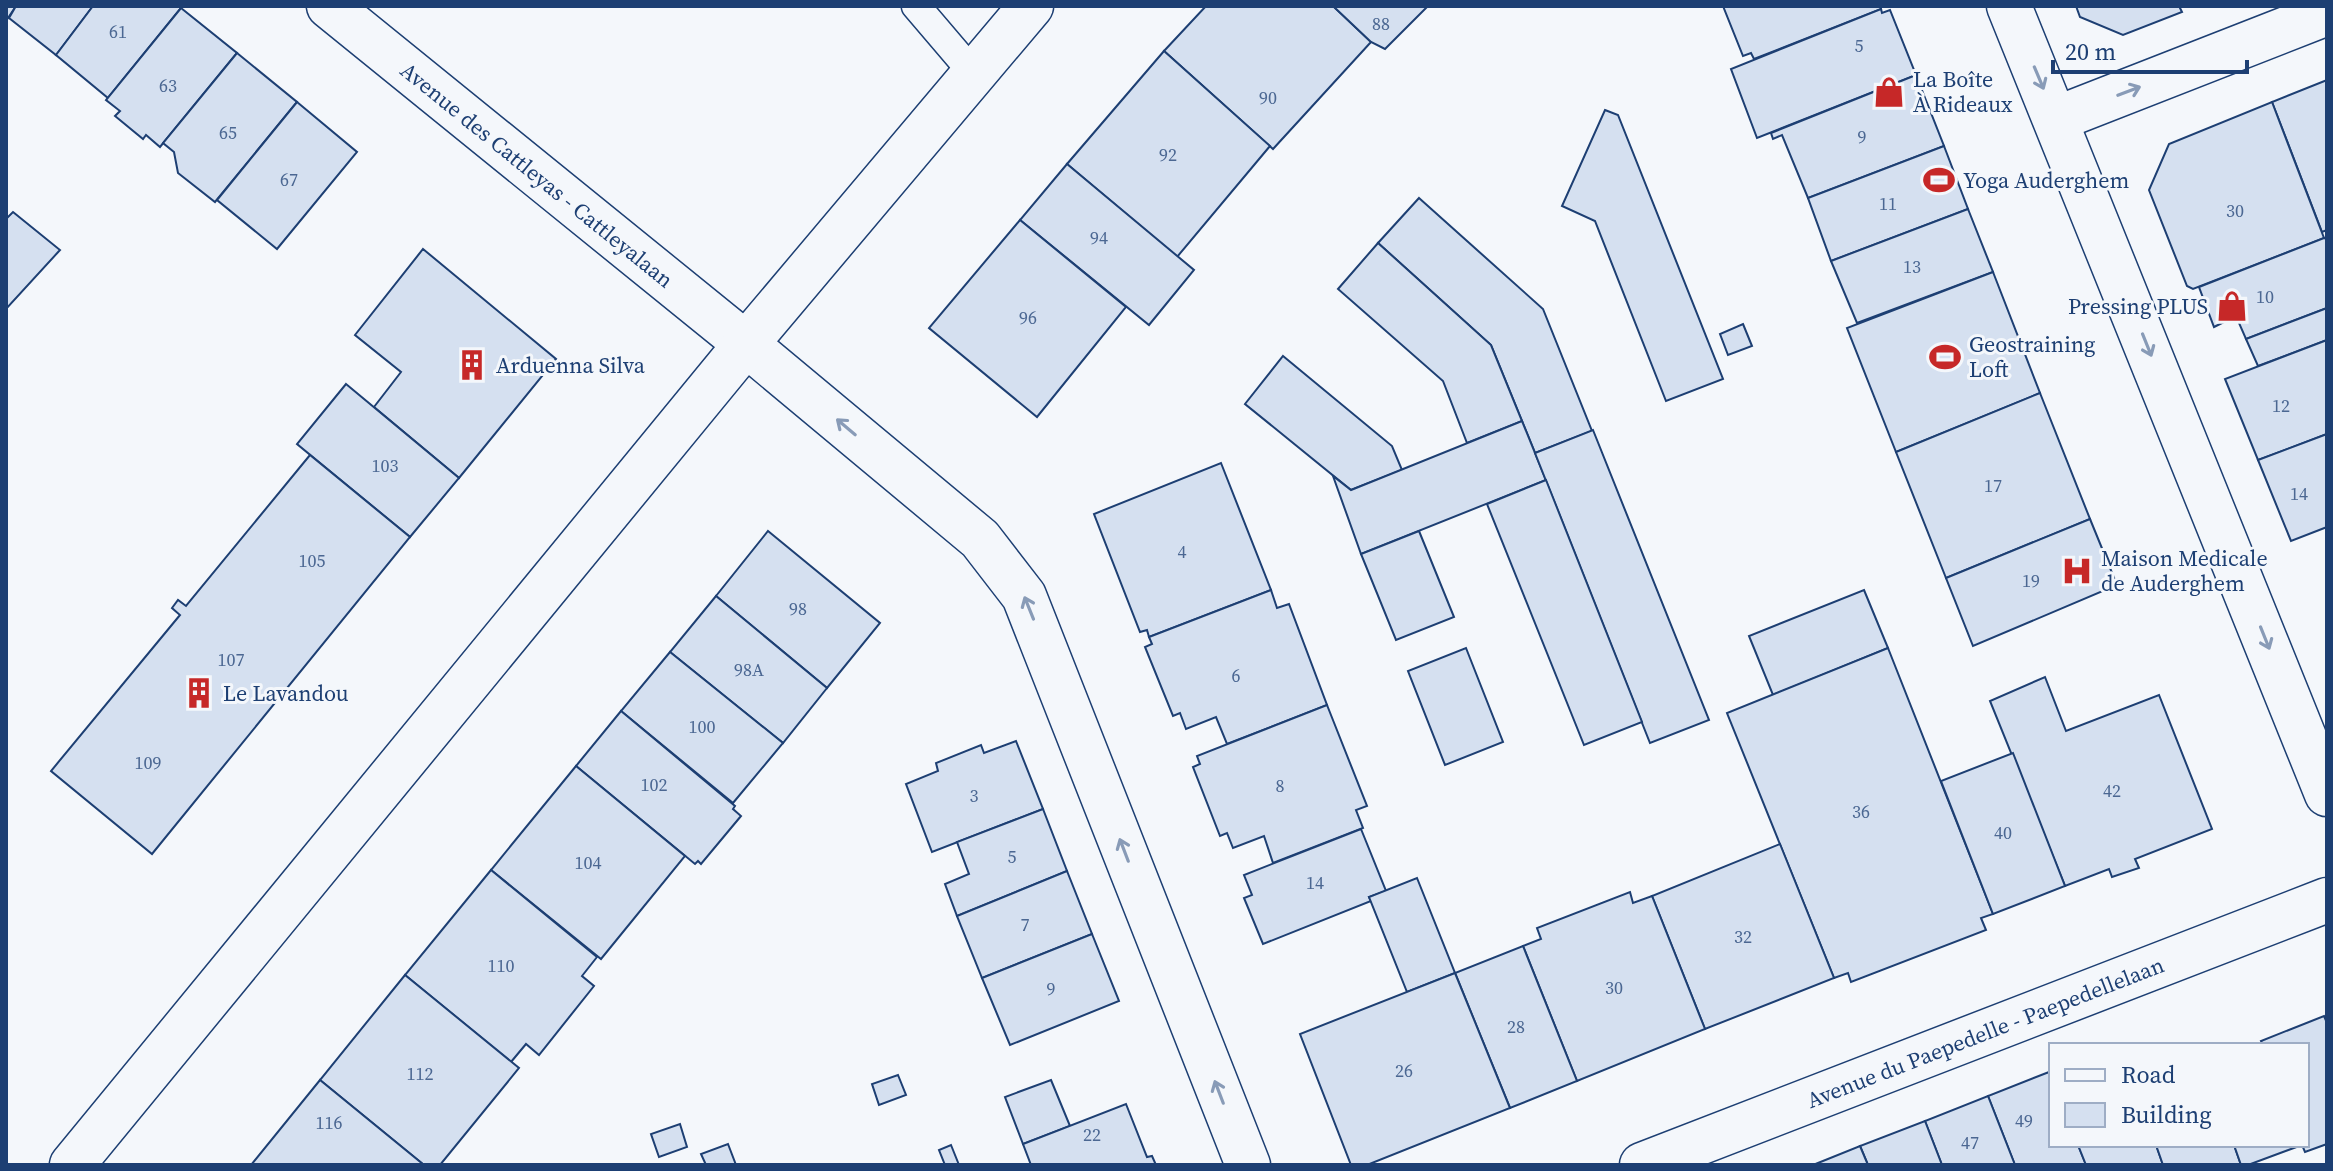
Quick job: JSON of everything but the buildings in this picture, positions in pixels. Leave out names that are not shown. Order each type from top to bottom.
[{"type":"street","name":"Avenue des Cattleyas - Cattleyalaan","points":[[329,6],[746,344],[980,539],[1024,596],[1248,1165]]},
{"type":"street","points":[[72,1165],[746,344],[1031,6]]},
{"type":"street","points":[[2009,6],[2327,794]]},
{"type":"street","points":[[2056,119],[2327,13]]},
{"type":"street","name":"Avenue du Paepedelle - Paepedellelaan","points":[[1642,1165],[2327,900]]},
{"type":"lane","points":[[916,6],[974,74]]},
{"type":"place","name":"La Boîte À Rideaux","points":[[1889,92]]},
{"type":"place","name":"Yoga Auderghem","points":[[1939,180]]},
{"type":"place","name":"Pressing PLUS","points":[[2232,306]]},
{"type":"place","name":"Geostraining Loft","points":[[1945,357]]},
{"type":"place","name":"Arduenna Silva","points":[[472,365]]},
{"type":"place","name":"Maison Medicale de Auderghem","points":[[2077,571]]},
{"type":"place","name":"Le Lavandou","points":[[199,693]]}]
